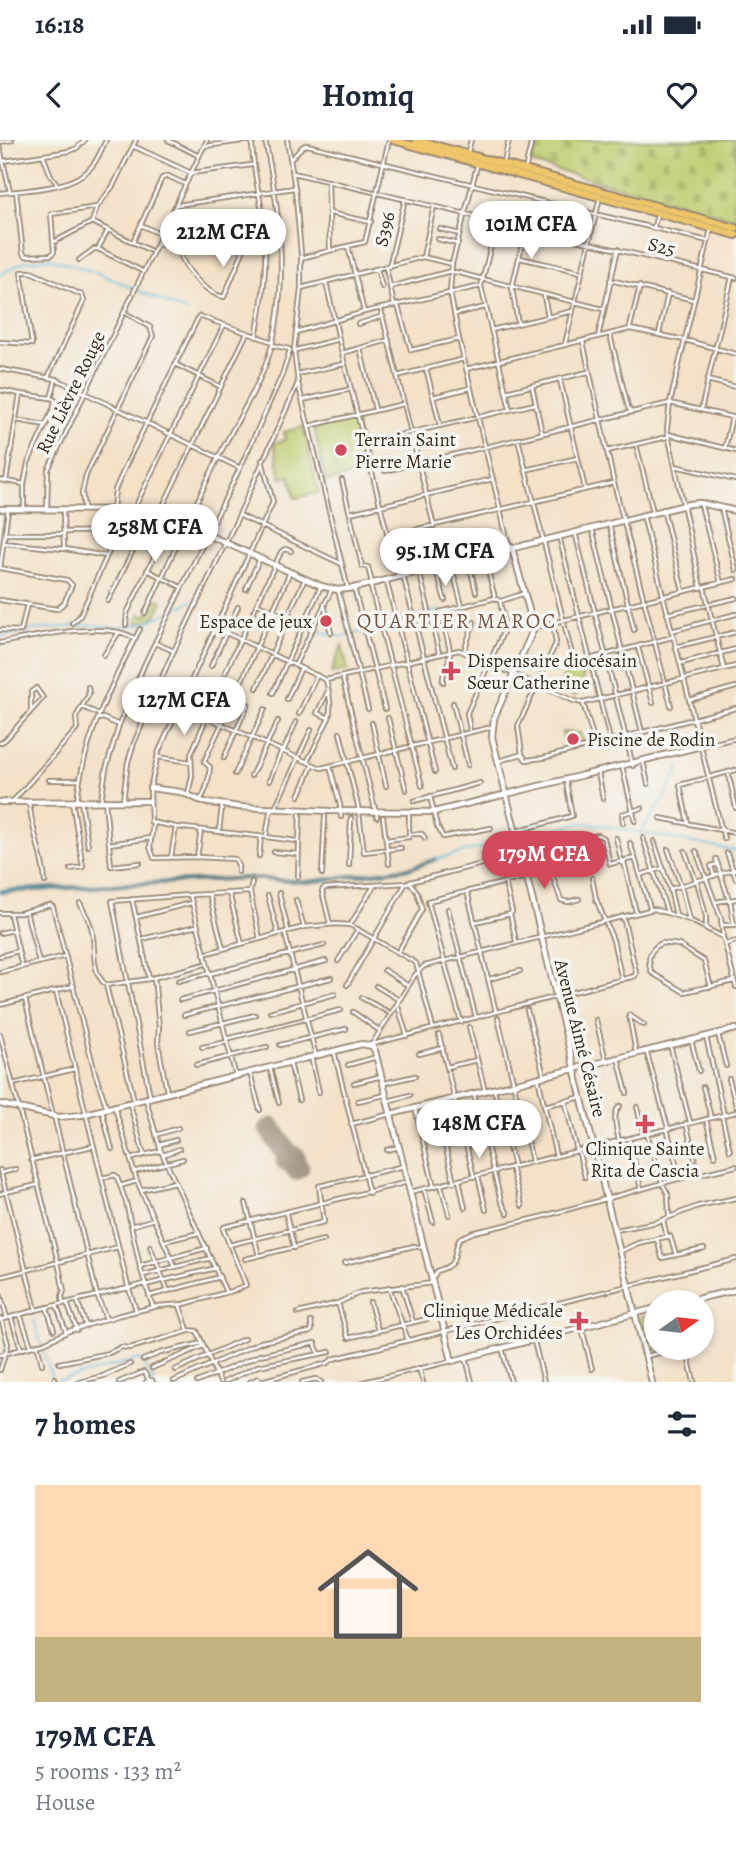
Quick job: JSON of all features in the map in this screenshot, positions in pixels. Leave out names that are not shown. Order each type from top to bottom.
[{"type":"main road","points":[[391,140],[736,235]]},
{"type":"main road","points":[[416,140],[736,228]]},
{"type":"street","points":[[0,142],[12,140]]},
{"type":"street","points":[[4,161],[77,148],[85,140]]},
{"type":"street","points":[[0,193],[58,185],[73,180],[95,162],[106,140]]},
{"type":"street","points":[[53,242],[92,222],[97,207],[113,186],[136,140]]},
{"type":"street","points":[[169,140],[199,156]]},
{"type":"street","name":"Rue Lièvre Rouge","points":[[47,511],[48,470],[207,140]]},
{"type":"street","points":[[204,146],[251,140],[252,165],[264,227],[265,254],[262,307],[256,337]]},
{"type":"street","points":[[145,614],[218,458],[259,381],[273,343],[281,266],[276,191],[265,140]]},
{"type":"street","points":[[140,863],[111,866],[103,801],[106,769],[119,725],[139,677],[198,551],[209,535],[292,350],[301,288],[301,258],[295,188],[287,140]]},
{"type":"street","points":[[301,258],[365,243],[391,140]]},
{"type":"street","points":[[467,155],[471,140]]},
{"type":"street","points":[[504,165],[509,140]]},
{"type":"street","points":[[525,170],[533,140]]},
{"type":"street","points":[[291,159],[307,145],[708,241]]},
{"type":"street","points":[[133,146],[191,173],[252,165]]},
{"type":"street","points":[[0,148],[9,192]]},
{"type":"street","points":[[443,153],[477,166],[518,177],[531,177]]},
{"type":"street","points":[[43,155],[51,176],[58,185]]},
{"type":"street","points":[[181,706],[321,768],[492,727],[534,628],[512,548],[508,544],[450,292],[451,271],[477,166]]},
{"type":"street","name":"S25","points":[[293,173],[734,277]]},
{"type":"street","points":[[133,242],[164,177],[168,176],[185,184]]},
{"type":"street","points":[[328,181],[330,250]]},
{"type":"street","points":[[175,206],[295,188]]},
{"type":"street","points":[[16,191],[23,253],[26,256],[51,255],[54,252],[51,214],[97,207]]},
{"type":"street","points":[[565,345],[600,197]]},
{"type":"street","name":"S396","points":[[388,267],[405,199]]},
{"type":"street","points":[[423,257],[434,206]]},
{"type":"street","points":[[157,245],[177,243],[229,235],[247,234],[249,237],[226,295],[221,298],[210,292],[182,259],[177,243],[173,210]]},
{"type":"street","points":[[654,228],[657,212]]},
{"type":"street","points":[[330,214],[370,222]]},
{"type":"street","points":[[497,221],[481,286],[510,409]]},
{"type":"street","points":[[92,222],[153,252]]},
{"type":"street","points":[[141,225],[162,235]]},
{"type":"street","points":[[518,324],[512,288],[526,228]]},
{"type":"street","points":[[711,228],[670,403],[667,435],[702,588],[724,669]]},
{"type":"street","points":[[440,229],[460,234]]},
{"type":"street","points":[[98,249],[108,230]]},
{"type":"street","points":[[229,235],[242,251]]},
{"type":"street","points":[[438,239],[457,244]]},
{"type":"street","points":[[348,246],[364,312]]},
{"type":"street","points":[[79,260],[98,249],[143,271]]},
{"type":"street","points":[[598,337],[618,249]]},
{"type":"street","points":[[301,288],[423,257],[453,264]]},
{"type":"street","points":[[520,258],[581,272]]},
{"type":"street","points":[[388,267],[390,287],[411,350],[459,339]]},
{"type":"street","points":[[377,269],[382,287]]},
{"type":"street","points":[[390,287],[451,271],[603,309]]},
{"type":"street","points":[[0,342],[32,344],[21,272],[31,272],[82,295],[84,301],[48,377]]},
{"type":"street","points":[[701,410],[734,277]]},
{"type":"street","points":[[610,280],[694,300]]},
{"type":"street","points":[[326,282],[379,505],[424,657],[452,769]]},
{"type":"street","points":[[296,332],[364,312],[481,286]]},
{"type":"street","points":[[630,329],[640,286]]},
{"type":"street","points":[[659,334],[667,293]]},
{"type":"street","points":[[544,295],[548,317]]},
{"type":"street","points":[[454,314],[486,307]]},
{"type":"street","points":[[381,310],[434,526]]},
{"type":"street","points":[[84,510],[84,481],[153,333],[150,327],[124,312]]},
{"type":"street","points":[[491,330],[573,312]]},
{"type":"street","points":[[113,509],[115,490],[199,316],[292,350],[339,339]]},
{"type":"street","points":[[358,324],[383,316]]},
{"type":"street","points":[[72,623],[80,615],[118,531],[132,509],[224,325]]},
{"type":"street","points":[[466,369],[630,329],[736,354]]},
{"type":"street","points":[[160,512],[247,333]]},
{"type":"street","points":[[610,334],[631,412]]},
{"type":"street","points":[[342,353],[389,340]]},
{"type":"street","points":[[583,342],[614,483],[671,706]]},
{"type":"street","points":[[360,348],[376,410]]},
{"type":"street","points":[[292,350],[342,564],[385,709]]},
{"type":"street","points":[[397,376],[464,359]]},
{"type":"street","points":[[297,374],[344,363]]},
{"type":"street","points":[[175,364],[221,387]]},
{"type":"street","points":[[426,368],[440,425]]},
{"type":"street","points":[[0,369],[56,379],[240,468]]},
{"type":"street","points":[[506,392],[589,372]]},
{"type":"street","points":[[51,398],[56,379]]},
{"type":"street","points":[[560,380],[585,490]]},
{"type":"street","points":[[707,380],[736,387]]},
{"type":"street","points":[[122,800],[128,762],[148,711],[298,383]]},
{"type":"street","points":[[532,386],[542,433]]},
{"type":"street","points":[[433,397],[470,388]]},
{"type":"street","points":[[303,400],[351,389]]},
{"type":"street","points":[[0,390],[51,398],[55,403],[28,463],[24,484],[24,511]]},
{"type":"street","points":[[6,481],[20,394]]},
{"type":"street","points":[[385,471],[670,403],[734,418],[725,448]]},
{"type":"street","points":[[309,426],[403,404]]},
{"type":"street","points":[[365,443],[535,404]]},
{"type":"street","points":[[16,420],[46,425]]},
{"type":"street","points":[[607,451],[667,435],[736,451]]},
{"type":"street","points":[[518,438],[541,541],[574,663]]},
{"type":"street","points":[[636,444],[653,512]]},
{"type":"street","points":[[525,470],[578,458]]},
{"type":"street","points":[[238,873],[238,862],[235,859],[152,856],[153,824],[149,801],[157,757],[273,499],[262,460]]},
{"type":"street","points":[[675,466],[736,481]]},
{"type":"street","points":[[350,513],[493,479]]},
{"type":"street","points":[[342,480],[362,566],[368,567],[422,786]]},
{"type":"street","points":[[0,481],[24,484]]},
{"type":"street","points":[[388,536],[614,483]]},
{"type":"street","points":[[700,503],[721,583]]},
{"type":"street","points":[[0,509],[153,510],[321,586],[335,589],[351,588],[683,505],[700,503],[736,511]]},
{"type":"street","points":[[721,507],[736,570]]},
{"type":"street","points":[[663,509],[683,593]]},
{"type":"street","points":[[0,600],[59,608],[68,596],[72,583],[0,568],[8,510]]},
{"type":"street","points":[[108,601],[153,510]]},
{"type":"street","points":[[63,511],[64,549]]},
{"type":"street","points":[[239,514],[342,564]]},
{"type":"street","points":[[643,514],[724,839]]},
{"type":"street","points":[[126,625],[127,613],[173,518]]},
{"type":"street","points":[[609,523],[634,630]]},
{"type":"street","points":[[592,528],[642,732]]},
{"type":"street","points":[[6,534],[118,531]]},
{"type":"street","points":[[575,532],[633,765]]},
{"type":"street","points":[[559,536],[610,740]]},
{"type":"street","points":[[4,542],[106,556]]},
{"type":"street","points":[[225,673],[283,549],[291,551]]},
{"type":"street","points":[[470,731],[467,713],[505,628],[500,601],[495,598],[484,555]]},
{"type":"street","points":[[246,589],[260,558]]},
{"type":"street","points":[[468,559],[476,592]]},
{"type":"street","points":[[451,563],[462,607]]},
{"type":"street","points":[[435,567],[444,600]]},
{"type":"street","points":[[146,570],[181,587]]},
{"type":"street","points":[[419,570],[429,611]]},
{"type":"street","points":[[242,680],[290,572]]},
{"type":"street","points":[[257,688],[305,579]]},
{"type":"street","points":[[386,579],[435,772]]},
{"type":"street","points":[[534,628],[736,579]]},
{"type":"street","points":[[273,693],[321,586]]},
{"type":"street","points":[[295,666],[324,604],[335,589]]},
{"type":"street","points":[[335,589],[368,709]]},
{"type":"street","points":[[500,601],[525,593]]},
{"type":"street","points":[[667,614],[736,597]]},
{"type":"street","points":[[443,682],[449,650],[440,612],[495,598]]},
{"type":"street","points":[[0,630],[21,631],[27,604]]},
{"type":"street","points":[[258,604],[313,629]]},
{"type":"street","points":[[324,604],[331,633]]},
{"type":"street","points":[[211,666],[238,607]]},
{"type":"street","points":[[671,631],[736,614]]},
{"type":"street","points":[[464,651],[474,622]]},
{"type":"street","points":[[432,623],[439,653]]},
{"type":"street","points":[[553,624],[556,643],[518,726],[522,754],[526,760],[736,708]]},
{"type":"street","points":[[216,628],[326,680],[449,650],[464,651],[536,685],[583,703],[736,666]]},
{"type":"street","points":[[70,869],[83,867],[76,824],[79,780],[108,690],[140,629]]},
{"type":"street","points":[[0,643],[43,634],[89,631],[125,632],[135,639]]},
{"type":"street","points":[[104,656],[119,632]]},
{"type":"street","points":[[675,647],[736,632]]},
{"type":"street","points":[[567,665],[673,637]]},
{"type":"street","points":[[155,643],[174,651]]},
{"type":"street","points":[[638,647],[653,703]]},
{"type":"street","points":[[680,663],[736,649]]},
{"type":"street","points":[[287,699],[301,668]]},
{"type":"street","points":[[299,714],[317,675]]},
{"type":"street","points":[[342,676],[376,814]]},
{"type":"street","points":[[139,677],[159,686]]},
{"type":"street","points":[[307,763],[329,718],[331,705],[326,680]]},
{"type":"street","points":[[190,710],[204,682]]},
{"type":"street","points":[[13,801],[78,729],[76,717],[89,694],[88,687]]},
{"type":"street","points":[[689,700],[736,687]]},
{"type":"street","points":[[0,743],[5,740],[31,711],[43,697],[36,688],[31,692],[31,711]]},
{"type":"street","points":[[188,794],[194,743],[219,689]]},
{"type":"street","points":[[328,691],[317,713],[329,718]]},
{"type":"street","points":[[200,800],[207,787],[210,771],[210,767],[204,762],[235,695]]},
{"type":"street","points":[[453,703],[468,765]]},
{"type":"street","points":[[583,703],[595,743]]},
{"type":"street","points":[[224,758],[248,704]]},
{"type":"street","points":[[82,707],[100,714]]},
{"type":"street","points":[[235,774],[265,709]]},
{"type":"street","points":[[148,711],[173,720]]},
{"type":"street","points":[[98,719],[103,718],[119,725]]},
{"type":"street","points":[[388,718],[406,790]]},
{"type":"street","points":[[251,776],[278,721]]},
{"type":"street","points":[[269,781],[296,722]]},
{"type":"street","points":[[372,723],[386,786]]},
{"type":"street","name":"Avenue Aimé Césaire","points":[[492,727],[541,936],[644,1344]]},
{"type":"street","points":[[266,837],[270,812],[275,808],[311,730]]},
{"type":"street","points":[[341,733],[364,852],[401,848]]},
{"type":"street","points":[[150,788],[188,794],[222,806],[340,814],[358,811],[376,814],[434,812],[736,738]]},
{"type":"street","points":[[499,761],[522,754]]},
{"type":"street","points":[[157,757],[191,762]]},
{"type":"street","points":[[643,761],[648,784]]},
{"type":"street","points":[[299,796],[312,766]]},
{"type":"street","points":[[330,766],[340,814]]},
{"type":"street","points":[[622,766],[635,821]]},
{"type":"street","points":[[688,823],[679,786],[736,770]]},
{"type":"street","points":[[598,772],[603,799]]},
{"type":"street","points":[[728,772],[736,808]]},
{"type":"street","points":[[517,836],[572,816],[565,779]]},
{"type":"street","points":[[49,780],[79,780]]},
{"type":"street","points":[[414,801],[480,783]]},
{"type":"street","points":[[430,796],[438,830],[445,838],[491,828]]},
{"type":"street","points":[[29,801],[33,831],[43,859],[45,882]]},
{"type":"street","points":[[77,801],[88,846]]},
{"type":"street","points":[[0,802],[149,801]]},
{"type":"street","points":[[219,832],[222,806]]},
{"type":"street","points":[[623,823],[622,814],[642,808]]},
{"type":"street","points":[[298,877],[300,814]]},
{"type":"street","points":[[322,874],[325,816]]},
{"type":"street","points":[[386,840],[408,838],[408,816]]},
{"type":"street","points":[[383,817],[388,864]]},
{"type":"street","points":[[349,865],[351,818]]},
{"type":"street","points":[[660,818],[736,833]]},
{"type":"street","points":[[76,824],[84,822]]},
{"type":"street","points":[[153,824],[299,841]]},
{"type":"street","points":[[172,857],[176,827]]},
{"type":"street","points":[[197,857],[201,830]]},
{"type":"street","points":[[409,834],[422,834],[425,838]]},
{"type":"street","points":[[330,924],[322,891],[324,888],[408,883],[603,835],[610,864],[635,858]]},
{"type":"street","points":[[593,836],[597,866]]},
{"type":"street","points":[[259,856],[261,837]]},
{"type":"street","points":[[107,844],[151,838]]},
{"type":"street","points":[[616,838],[636,912]]},
{"type":"street","points":[[643,838],[667,912]]},
{"type":"street","points":[[654,841],[676,915]]},
{"type":"street","points":[[630,843],[650,910]]},
{"type":"street","points":[[668,849],[689,920]]},
{"type":"street","points":[[685,851],[706,916],[706,928]]},
{"type":"street","points":[[696,851],[722,925],[736,987]]},
{"type":"street","points":[[274,852],[298,854]]},
{"type":"street","points":[[727,853],[736,879]]},
{"type":"street","points":[[461,1022],[428,901],[596,856]]},
{"type":"street","points":[[716,859],[730,900],[735,925],[722,925]]},
{"type":"street","points":[[640,875],[671,861]]},
{"type":"street","points":[[714,876],[711,866],[718,864]]},
{"type":"street","points":[[550,869],[561,900],[568,902],[579,899]]},
{"type":"street","points":[[670,888],[734,869]]},
{"type":"street","points":[[592,878],[622,980]]},
{"type":"street","points":[[505,881],[516,942]]},
{"type":"street","points":[[252,882],[250,892],[260,939]]},
{"type":"street","points":[[347,985],[408,883]]},
{"type":"street","points":[[398,952],[422,909],[417,892],[408,883]]},
{"type":"street","points":[[351,925],[375,884]]},
{"type":"street","points":[[467,891],[496,1013]]},
{"type":"street","points":[[226,1292],[167,1165],[156,1135],[112,902],[250,892]]},
{"type":"street","points":[[279,892],[290,953],[311,1037],[319,1093]]},
{"type":"street","points":[[229,893],[243,944]]},
{"type":"street","points":[[209,894],[223,949]]},
{"type":"street","points":[[190,895],[236,1077]]},
{"type":"street","points":[[268,896],[278,934]]},
{"type":"street","points":[[132,899],[149,979]]},
{"type":"street","points":[[715,902],[736,899]]},
{"type":"street","points":[[296,900],[304,927]]},
{"type":"street","points":[[80,903],[92,929],[97,973],[106,985],[144,1155]]},
{"type":"street","points":[[136,917],[191,903]]},
{"type":"street","points":[[0,913],[10,914],[50,905],[53,907],[112,1149]]},
{"type":"street","points":[[448,909],[476,1018]]},
{"type":"street","points":[[372,1045],[419,969],[444,960],[636,912],[658,909],[689,920],[723,937]]},
{"type":"street","points":[[26,911],[40,963]]},
{"type":"street","points":[[10,914],[22,967]]},
{"type":"street","points":[[475,922],[510,914]]},
{"type":"street","points":[[0,1104],[64,1118],[86,1114],[362,1044],[372,1045],[622,980],[635,976],[636,972],[623,916]]},
{"type":"street","points":[[204,954],[304,927],[351,925],[413,960],[419,969],[433,1029]]},
{"type":"street","points":[[140,940],[197,926]]},
{"type":"street","points":[[338,961],[358,929]]},
{"type":"street","points":[[0,933],[13,930]]},
{"type":"street","points":[[726,944],[736,941]]},
{"type":"street","points":[[711,987],[704,961],[679,945],[662,943],[651,951],[649,967],[658,978],[684,992],[711,987],[734,981]]},
{"type":"street","points":[[178,981],[324,945]]},
{"type":"street","points":[[0,956],[18,951]]},
{"type":"street","points":[[0,972],[66,956]]},
{"type":"street","points":[[180,1000],[213,989],[326,961]]},
{"type":"street","points":[[106,985],[149,979],[206,964]]},
{"type":"street","points":[[384,970],[408,986]]},
{"type":"street","points":[[489,979],[520,971]]},
{"type":"street","points":[[154,977],[158,1043],[168,1095]]},
{"type":"street","points":[[184,1015],[331,978]]},
{"type":"street","points":[[0,1004],[74,986]]},
{"type":"street","points":[[376,986],[398,1002],[407,1035]]},
{"type":"street","points":[[56,991],[136,1311]]},
{"type":"street","points":[[270,1012],[335,994]]},
{"type":"street","points":[[362,998],[391,1014]]},
{"type":"street","points":[[25,999],[97,1295],[106,1319]]},
{"type":"street","points":[[202,1047],[341,1010]]},
{"type":"street","points":[[527,1010],[556,1156]]},
{"type":"street","points":[[353,1012],[380,1031]]},
{"type":"street","points":[[190,1031],[255,1015]]},
{"type":"street","points":[[636,1053],[629,1015],[645,1025]]},
{"type":"street","points":[[498,1018],[532,1162]]},
{"type":"street","points":[[596,1020],[606,1061]]},
{"type":"street","points":[[469,1027],[485,1091]]},
{"type":"street","points":[[280,1045],[346,1029]]},
{"type":"street","points":[[351,1124],[736,1029]]},
{"type":"street","points":[[0,1034],[58,1262],[64,1291],[62,1296],[77,1330]]},
{"type":"street","points":[[718,1034],[726,1066]]},
{"type":"street","points":[[439,1035],[486,1210]]},
{"type":"street","points":[[706,1037],[730,1151]]},
{"type":"street","points":[[691,1040],[699,1071]]},
{"type":"street","points":[[372,1045],[452,1361]]},
{"type":"street","points":[[670,1045],[695,1159]]},
{"type":"street","points":[[197,1065],[267,1047]]},
{"type":"street","points":[[419,1054],[443,1048]]},
{"type":"street","points":[[646,1050],[676,1164]]},
{"type":"street","points":[[334,1051],[369,1193]]},
{"type":"street","points":[[348,1065],[377,1058]]},
{"type":"street","points":[[618,1058],[627,1093]]},
{"type":"street","points":[[447,1068],[477,1060]]},
{"type":"street","points":[[290,1063],[299,1100]]},
{"type":"street","points":[[271,1068],[279,1103]]},
{"type":"street","points":[[13,1084],[74,1069]]},
{"type":"street","points":[[250,1073],[260,1110]]},
{"type":"street","points":[[354,1083],[382,1076]]},
{"type":"street","points":[[384,1084],[415,1076]]},
{"type":"street","points":[[729,1079],[736,1106]]},
{"type":"street","points":[[703,1087],[711,1118]]},
{"type":"street","points":[[494,1089],[522,1206]]},
{"type":"street","points":[[358,1101],[386,1094]]},
{"type":"street","points":[[474,1094],[501,1201],[508,1214]]},
{"type":"street","points":[[388,1101],[410,1095]]},
{"type":"street","points":[[544,1106],[582,1097]]},
{"type":"street","points":[[565,1100],[584,1177]]},
{"type":"street","points":[[435,1103],[465,1208]]},
{"type":"street","points":[[620,1106],[615,1115],[620,1141]]},
{"type":"street","points":[[637,1107],[668,1194],[670,1216]]},
{"type":"street","points":[[115,1108],[133,1172],[175,1268]]},
{"type":"street","points":[[415,1108],[434,1187]]},
{"type":"street","points":[[411,1192],[736,1112]]},
{"type":"street","points":[[706,1119],[715,1156]]},
{"type":"street","points":[[156,1135],[178,1128]]},
{"type":"street","points":[[629,1138],[642,1190]]},
{"type":"street","points":[[159,1145],[176,1140]]},
{"type":"street","points":[[31,1160],[94,1146]]},
{"type":"street","points":[[387,1150],[399,1147]]},
{"type":"street","points":[[129,1159],[179,1149]]},
{"type":"street","points":[[133,1172],[183,1159]]},
{"type":"street","points":[[229,1245],[325,1222],[318,1186],[404,1166]]},
{"type":"street","points":[[432,1282],[437,1271],[454,1262],[456,1246],[463,1236],[736,1166]]},
{"type":"street","points":[[16,1169],[0,1171],[36,1310]]},
{"type":"street","points":[[102,1178],[116,1175],[126,1202],[142,1275],[153,1307]]},
{"type":"street","points":[[120,1186],[137,1181]]},
{"type":"street","points":[[141,1190],[175,1182]]},
{"type":"street","points":[[2,1354],[39,1344],[106,1319],[153,1307],[179,1305],[239,1289],[246,1285],[223,1228],[408,1182]]},
{"type":"street","points":[[0,1194],[37,1185]]},
{"type":"street","points":[[441,1185],[449,1215]]},
{"type":"street","points":[[424,1189],[433,1222]]},
{"type":"street","points":[[616,1230],[663,1220],[698,1206],[736,1198]]},
{"type":"street","points":[[246,1203],[258,1256]]},
{"type":"street","points":[[286,1213],[294,1248]]},
{"type":"street","points":[[131,1226],[154,1219]]},
{"type":"street","points":[[663,1220],[667,1237]]},
{"type":"street","points":[[163,1241],[199,1233]]},
{"type":"street","points":[[621,1251],[638,1243],[671,1237],[676,1255]]},
{"type":"street","points":[[657,1239],[662,1258],[704,1249]]},
{"type":"street","points":[[245,1259],[324,1240]]},
{"type":"street","points":[[150,1246],[168,1292]]},
{"type":"street","points":[[344,1263],[414,1246],[424,1248]]},
{"type":"street","points":[[0,1277],[118,1247]]},
{"type":"street","points":[[140,1266],[207,1248]]},
{"type":"street","points":[[142,1275],[211,1258]]},
{"type":"street","points":[[250,1382],[736,1259]]},
{"type":"street","points":[[0,1370],[2,1354],[8,1342],[0,1320],[128,1286],[164,1281],[216,1268]]},
{"type":"street","points":[[149,1296],[220,1277]]},
{"type":"street","points":[[298,1313],[338,1303],[361,1292],[432,1282]]},
{"type":"street","points":[[402,1286],[413,1322]]},
{"type":"street","points":[[389,1287],[408,1340]]},
{"type":"street","points":[[714,1295],[736,1290]]},
{"type":"street","points":[[0,1293],[22,1349]]},
{"type":"street","points":[[78,1300],[86,1326]]},
{"type":"street","points":[[370,1302],[378,1331]]},
{"type":"street","points":[[338,1303],[348,1338],[427,1319]]},
{"type":"street","points":[[179,1305],[190,1331]]},
{"type":"street","points":[[57,1306],[66,1333]]},
{"type":"street","points":[[47,1308],[54,1330]]},
{"type":"street","points":[[363,1382],[644,1311]]},
{"type":"street","points":[[20,1314],[31,1346]]},
{"type":"street","points":[[174,1381],[261,1342],[310,1332],[311,1322]]},
{"type":"street","points":[[582,1328],[592,1369]]},
{"type":"street","points":[[59,1363],[130,1348],[190,1331],[197,1331],[211,1365],[222,1382],[258,1366],[330,1352]]},
{"type":"street","points":[[175,1370],[244,1339]]},
{"type":"street","points":[[534,1340],[544,1382]]},
{"type":"street","points":[[39,1344],[42,1364]]},
{"type":"street","points":[[143,1360],[160,1353],[203,1344]]},
{"type":"street","points":[[152,1368],[203,1344]]},
{"type":"street","points":[[197,1382],[260,1355],[312,1344],[316,1344],[319,1354]]},
{"type":"street","points":[[502,1348],[511,1382]]},
{"type":"street","points":[[466,1357],[472,1382]]},
{"type":"street","name":"Avenue Aimé Césaire","points":[[648,1360],[652,1382]]},
{"type":"street","points":[[689,1360],[694,1382]]},
{"type":"street","points":[[79,1382],[130,1364]]},
{"type":"street","points":[[419,1368],[423,1382]]},
{"type":"street","points":[[119,1382],[144,1372],[150,1381]]},
{"type":"street","points":[[387,1376],[388,1382]]},
{"type":"street","points":[[302,1382],[316,1379],[321,1382]]},
{"type":"green space","points":[[537,140],[736,140],[736,219],[531,163]]},
{"type":"green space","name":"Terrain Saint Pierre Marie","points":[[355,419],[368,472],[326,482],[314,428]]},
{"type":"green space","points":[[303,427],[319,493],[295,498],[290,476],[281,478],[274,443],[285,440],[284,432]]},
{"type":"green space","points":[[156,599],[162,601],[156,614],[145,622],[136,623],[140,614],[146,616]]},
{"type":"green space","points":[[342,645],[348,670],[331,673]]},
{"type":"green space","points":[[576,664],[581,672],[583,685],[575,696],[559,688],[568,666]]},
{"type":"green space","name":"Piscine de Rodin","points":[[562,732],[580,733],[583,744],[566,748]]},
{"type":"green space","points":[[644,1316],[644,1333],[640,1317]]},
{"type":"water","points":[[436,858],[437,860],[411,869],[308,883],[248,879],[0,893],[0,890],[248,877],[307,881],[410,867]]},
{"type":"waterway","points":[[0,275],[23,262],[49,258],[98,273],[187,312]]},
{"type":"waterway","points":[[172,611],[196,599]]},
{"type":"waterway","points":[[314,630],[342,637],[441,610]]},
{"type":"waterway","points":[[0,637],[31,630],[93,625],[113,628],[140,625],[168,613]]},
{"type":"waterway","points":[[642,831],[666,795],[680,767]]},
{"type":"waterway","points":[[437,859],[584,822],[736,851]]},
{"type":"waterway","points":[[34,1320],[53,1382]]},
{"type":"waterway","points":[[58,1381],[139,1359],[154,1382]]},
{"type":"runway","points":[[272,1127],[289,1153],[296,1156],[296,1163],[300,1168],[296,1171],[293,1165],[285,1161],[286,1156],[268,1129],[272,1127]]},
{"type":"place","name":"Terrain Saint Pierre Marie","points":[[341,450]]},
{"type":"place","name":"Espace de jeux","points":[[326,621]]},
{"type":"place","name":"Dispensaire diocésain Sœur Catherine","points":[[451,671]]},
{"type":"place","name":"Piscine de Rodin","points":[[573,739]]},
{"type":"place","name":"Clinique Sainte Rita de Cascia","points":[[645,1124]]},
{"type":"place","name":"Clinique Médicale Les Orchidées","points":[[579,1321]]},
{"type":"district","name":"QUARTIER MAROC","points":[[457,621]]}]
